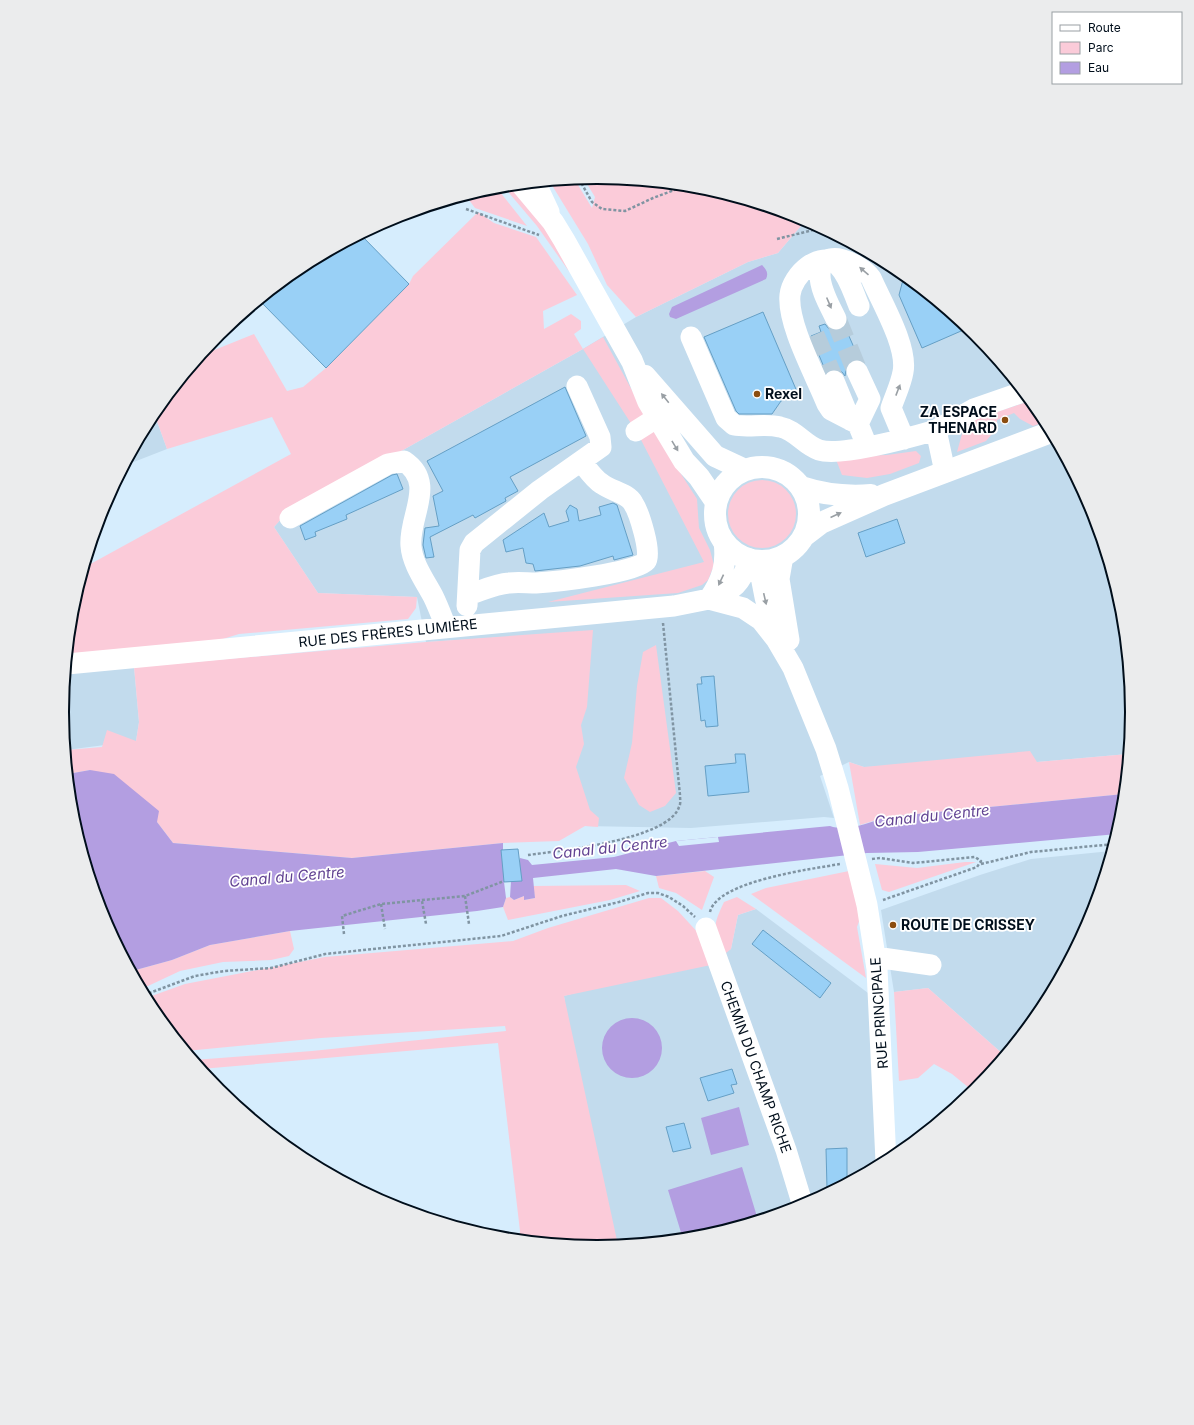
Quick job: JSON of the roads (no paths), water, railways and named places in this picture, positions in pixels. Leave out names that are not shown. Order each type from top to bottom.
[{"type":"main road","points":[[525,190],[546,229],[579,264],[632,361],[648,400],[684,461],[699,477],[716,502]]},
{"type":"main road","points":[[632,361],[715,456],[744,470]]},
{"type":"main road","points":[[804,536],[807,528],[809,511],[807,498],[801,487],[789,475],[774,468],[754,467],[744,470],[726,483],[716,502],[716,523],[724,542],[736,553],[754,560],[775,559],[791,551],[804,536],[821,523],[884,495],[1045,434]]},
{"type":"main road","points":[[801,487],[817,492],[845,497],[884,495]]},
{"type":"street","points":[[537,188],[546,229]]},
{"type":"street","points":[[854,422],[831,410],[800,339],[791,305],[790,295],[794,280],[800,272],[808,266],[838,259],[852,262],[866,271],[871,278],[900,343],[904,356],[903,371],[891,408],[904,439]]},
{"type":"street","points":[[828,261],[837,264],[844,272],[859,306]]},
{"type":"street","points":[[828,261],[821,267],[820,277],[824,292],[836,319]]},
{"type":"street","points":[[794,280],[796,292],[814,335]]},
{"type":"street","points":[[691,337],[730,423],[740,426],[764,424],[788,429],[806,444],[819,450],[832,452],[904,439],[936,430],[974,410],[1018,394]]},
{"type":"street","points":[[854,422],[870,399],[858,371]]},
{"type":"street","points":[[834,381],[867,446]]},
{"type":"street","points":[[456,626],[468,595],[470,550],[474,543],[540,490],[597,451],[602,442],[577,386]]},
{"type":"street","points":[[636,431],[658,417]]},
{"type":"street","points":[[936,430],[945,472]]},
{"type":"street","points":[[290,518],[388,464],[404,461],[415,471],[421,498],[412,532],[411,546],[418,568],[434,597],[456,626]]},
{"type":"street","points":[[468,595],[508,583],[537,583],[582,578],[608,573],[637,566],[647,560],[649,555],[646,539],[635,504],[629,498],[600,483],[582,462]]},
{"type":"street","points":[[709,599],[724,574],[726,556],[724,542]]},
{"type":"street","points":[[783,556],[779,579],[793,668]]},
{"type":"street","points":[[754,560],[776,639],[793,668]]},
{"type":"street","name":"RUE DES FRÈRES LUMIÈRE","points":[[72,664],[686,604],[725,594],[744,576],[754,560]]},
{"type":"street","name":"RUE DES FRÈRES LUMIÈRE","points":[[709,599],[743,608],[761,620],[776,639]]},
{"type":"street","name":"RUE PRINCIPALE","points":[[793,668],[826,749],[838,788],[871,924],[876,957],[881,1030],[886,1155]]},
{"type":"street","name":"CHEMIN DU CHAMP RICHE","points":[[706,928],[786,1150],[801,1199]]},
{"type":"street","points":[[876,957],[931,965]]},
{"type":"water","points":[[762,265],[767,271],[766,279],[676,319],[670,317],[669,314],[672,307]]},
{"type":"water","name":"Canal du Centre","points":[[90,770],[114,774],[159,811],[157,822],[173,843],[352,858],[503,843],[503,869],[520,868],[520,858],[528,860],[532,865],[614,857],[676,841],[830,826],[843,828],[865,824],[886,817],[1118,795],[1110,835],[918,852],[867,853],[656,876],[616,869],[533,878],[535,898],[524,900],[524,896],[514,900],[510,897],[511,881],[504,882],[506,898],[503,907],[290,931],[210,945],[172,960],[136,970],[123,946],[109,915],[97,882],[79,816],[73,773]]},
{"type":"water","points":[[626,1018],[638,1018],[649,1023],[657,1031],[662,1042],[660,1060],[649,1073],[638,1078],[626,1078],[615,1073],[607,1065],[602,1054],[602,1042],[607,1031],[615,1023]]},
{"type":"water","points":[[739,1107],[749,1145],[711,1155],[701,1118]]},
{"type":"water","points":[[742,1167],[757,1215],[734,1223],[681,1233],[668,1190]]},
{"type":"tunnel","points":[[836,319],[857,371]]},
{"type":"tunnel","points":[[814,335],[834,381]]},
{"type":"place","name":"Rexel","points":[[757,394]]},
{"type":"place","name":"ZA ESPACE THENARD","points":[[1005,420]]},
{"type":"place","name":"ROUTE DE CRISSEY","points":[[893,925]]}]
